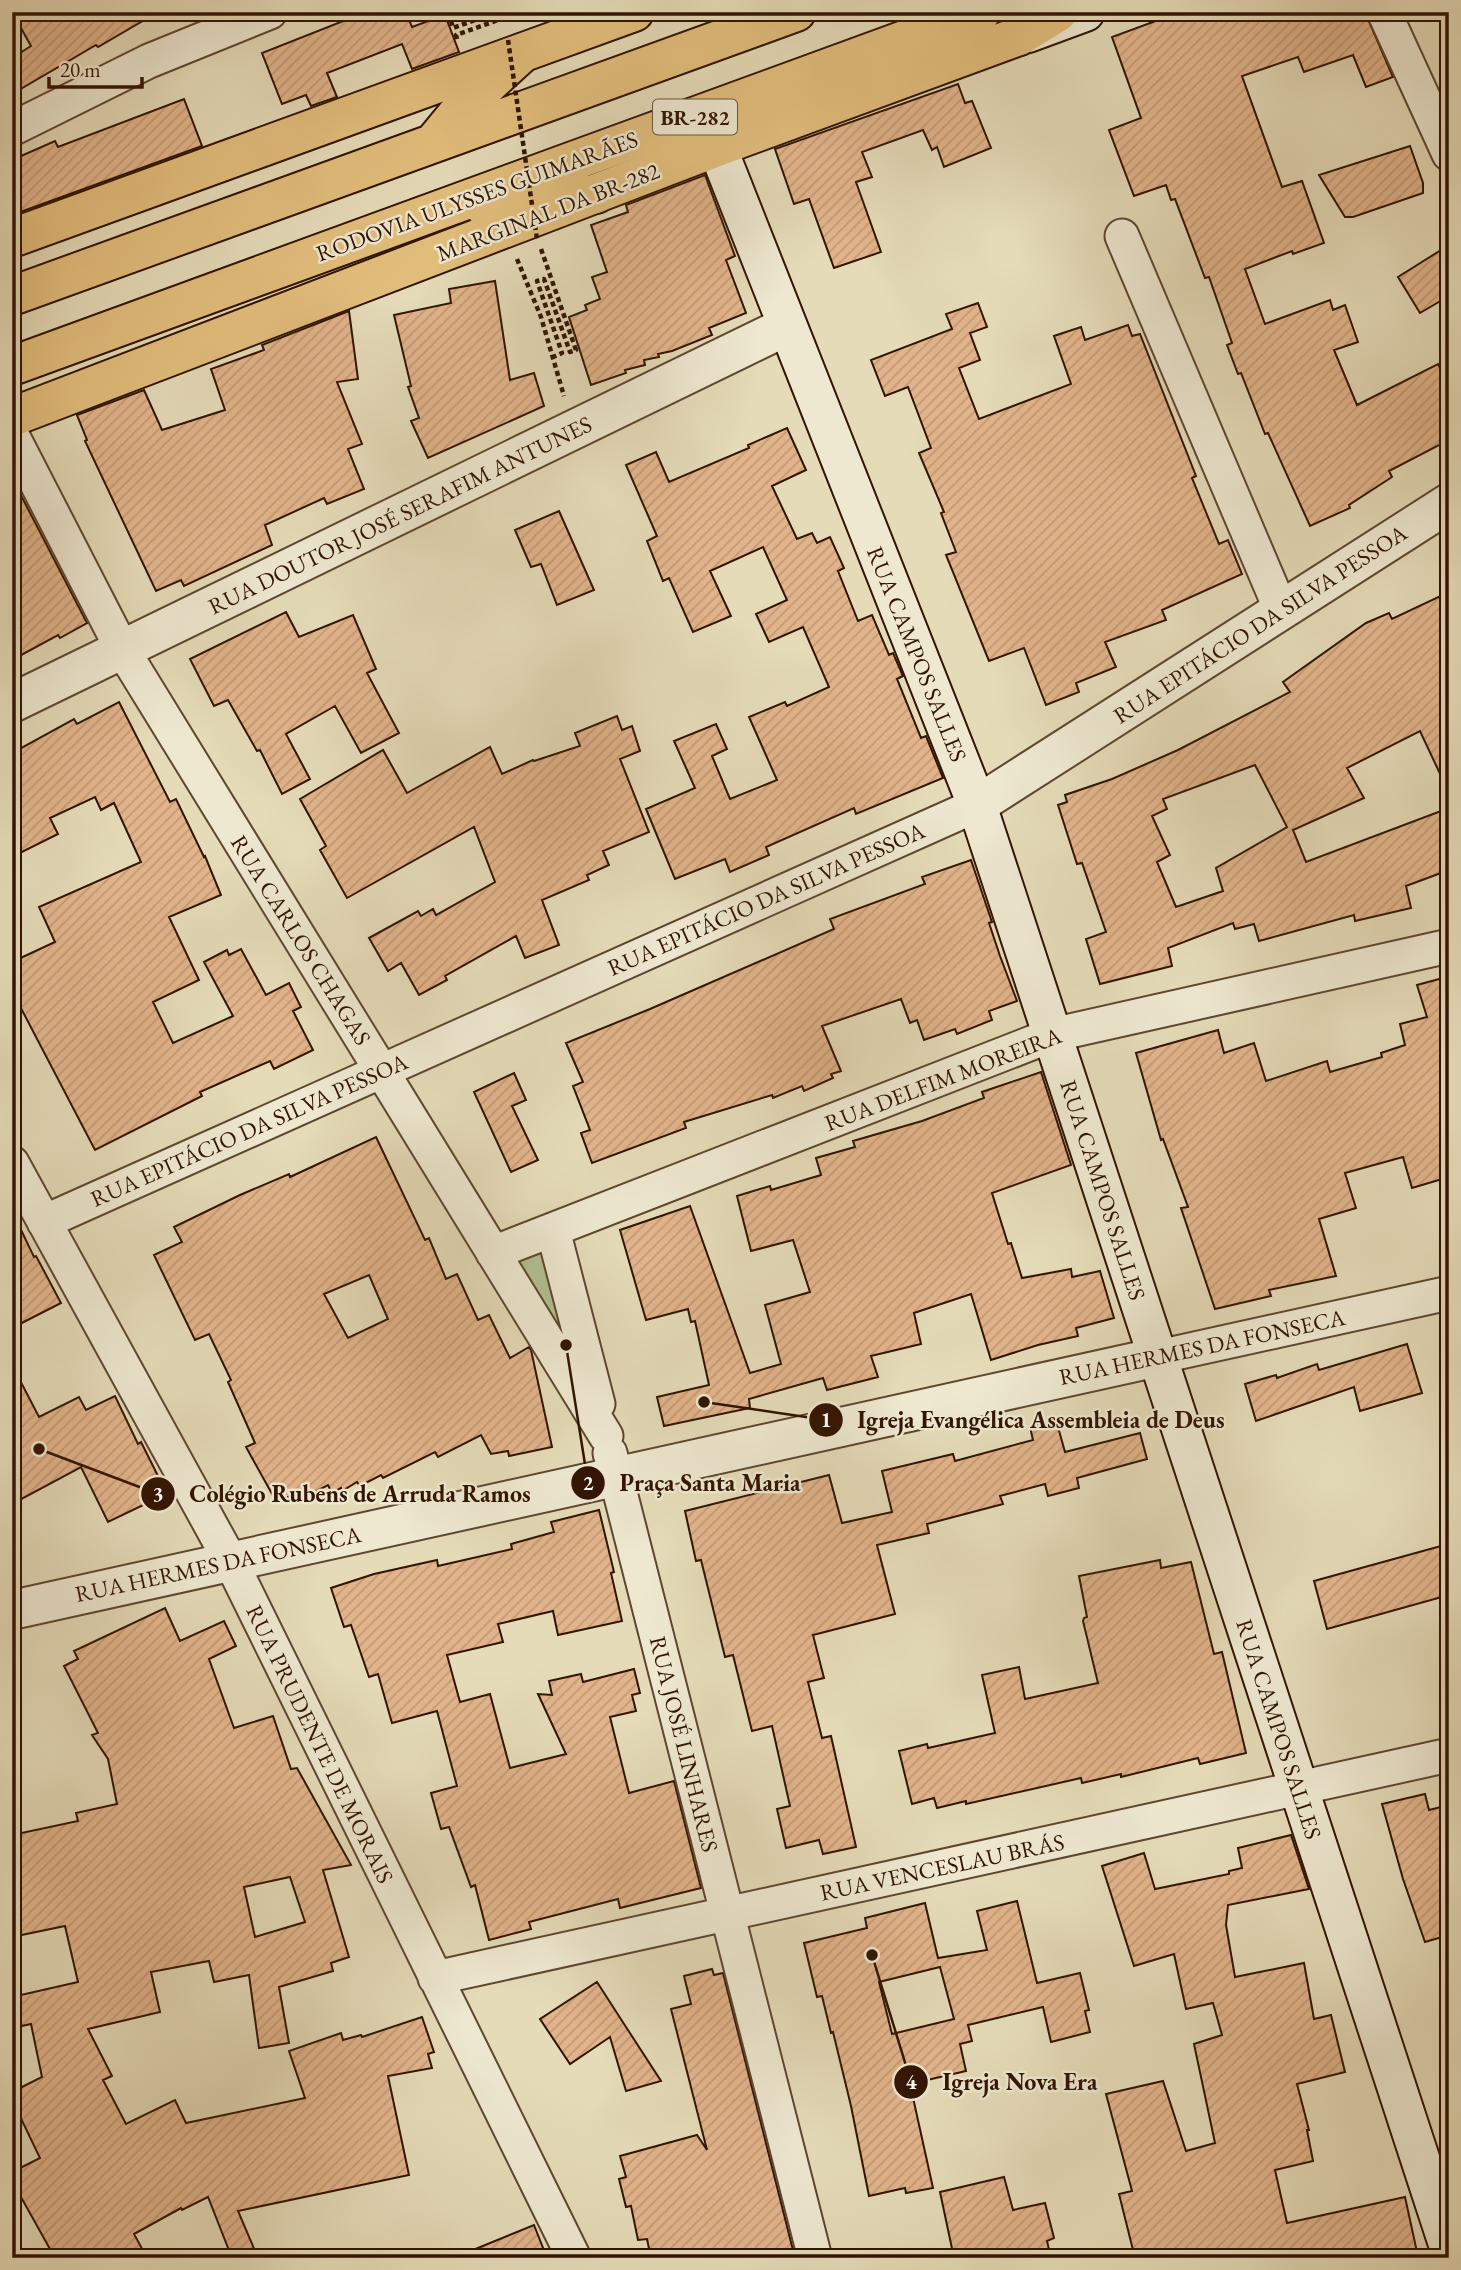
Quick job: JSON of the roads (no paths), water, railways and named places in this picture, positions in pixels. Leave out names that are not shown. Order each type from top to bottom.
[{"type":"main road","points":[[12,238],[515,47],[634,12]]},
{"type":"main road","name":"BR-282","points":[[12,296],[796,12]]},
{"type":"main road","name":"RODOVIA ULYSSES GUIMARÃES","points":[[12,366],[982,12]]},
{"type":"main road","points":[[1019,36],[1058,12]]},
{"type":"main road","name":"MARGINAL DA BR-282","points":[[12,417],[521,234],[596,194],[1019,36]]},
{"type":"main road","points":[[432,144],[515,47]]},
{"type":"main road","points":[[409,221],[596,194]]},
{"type":"street","points":[[12,129],[149,61],[270,12]]},
{"type":"street","name":"MARGINAL DA BR-282","points":[[1019,36],[1084,12]]},
{"type":"street","points":[[1384,12],[1449,154]]},
{"type":"street","name":"RUA CAMPOS SALLES","points":[[717,147],[977,805],[1449,2247]]},
{"type":"street","points":[[1122,236],[1281,610]]},
{"type":"street","name":"RUA DOUTOR JOSÉ SERAFIM ANTUNES","points":[[12,703],[788,326]]},
{"type":"street","name":"RUA CARLOS CHAGAS","points":[[12,435],[122,649],[606,1436]]},
{"type":"street","name":"RUA EPITÁCIO DA SILVA PESSOA","points":[[44,1222],[977,805],[1449,503]]},
{"type":"street","name":"RUA DELFIM MOREIRA","points":[[494,1253],[1052,1035],[1449,947]]},
{"type":"street","name":"RUA PRUDENTE DE MORAIS","points":[[12,1163],[231,1562],[574,2258]]},
{"type":"street","name":"RUA JOSÉ LINHARES","points":[[553,1230],[815,2258]]},
{"type":"street","name":"RUA HERMES DA FONSECA","points":[[12,1610],[1449,1293]]},
{"type":"street","name":"RUA VENCESLAU BRÁS","points":[[435,1978],[1449,1755]]},
{"type":"place","name":"Praça Santa Maria","points":[[566,1345]]},
{"type":"place","name":"Igreja Evangélica Assembleia de Deus","points":[[704,1402]]},
{"type":"place","name":"Colégio Rubens de Arruda Ramos","points":[[39,1449]]},
{"type":"place","name":"Igreja Nova Era","points":[[872,1955]]}]
